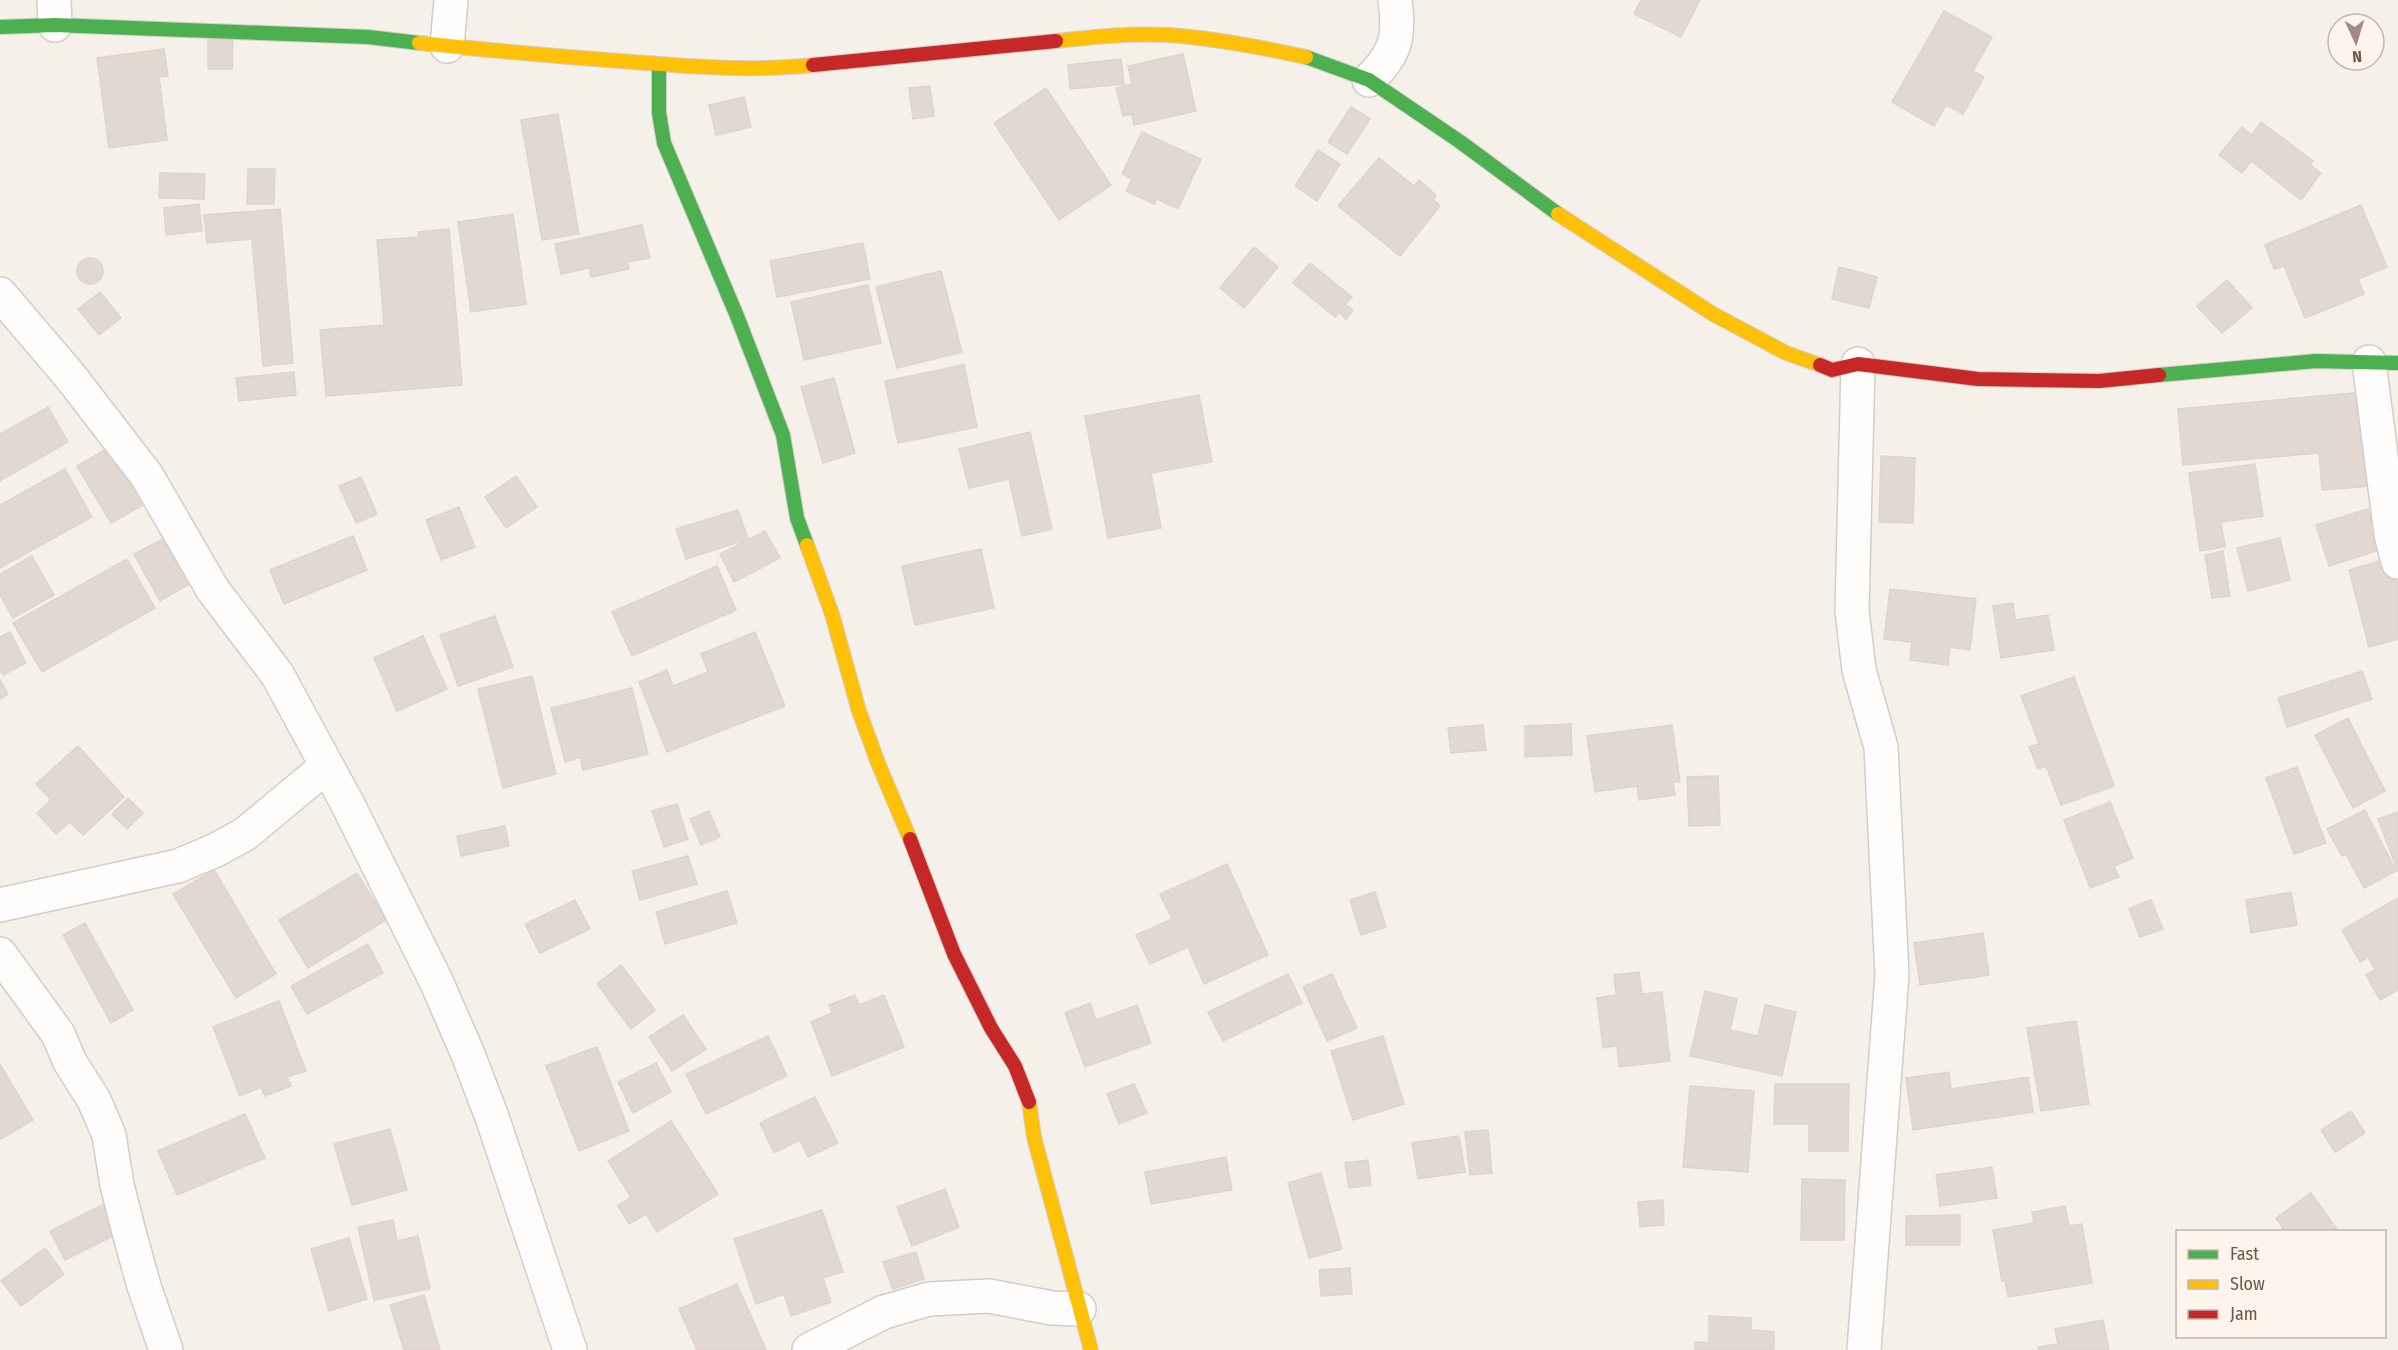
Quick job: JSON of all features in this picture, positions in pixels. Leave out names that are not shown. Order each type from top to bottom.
[{"type":"street","points":[[447,46],[451,0]]},
{"type":"street","points":[[1369,80],[1386,63],[1397,38],[1395,0]]},
{"type":"street","points":[[0,27],[55,13],[368,37],[719,69],[778,69],[1091,37],[1166,35],[1239,43],[1307,57],[1369,80],[1460,141],[1560,215],[1713,314],[1786,353],[1832,370],[1858,364],[1978,379],[2099,381],[2316,361],[2384,362],[2391,534],[2398,562]]},
{"type":"street","points":[[659,65],[659,113],[664,143],[737,316],[783,435],[797,519],[832,615],[859,711],[954,954],[991,1028],[1015,1066],[1028,1097],[1034,1137],[1091,1350]]},
{"type":"street","points":[[0,294],[70,376],[147,476],[213,590],[277,674],[327,766],[431,970],[466,1053],[492,1117],[570,1350]]},
{"type":"street","points":[[1858,364],[1851,611],[1859,670],[1881,747],[1892,975],[1864,1350]]},
{"type":"street","points":[[0,905],[178,866],[209,853],[245,834],[327,766]]},
{"type":"street","points":[[0,954],[58,1034],[70,1062],[94,1100],[109,1135],[117,1185],[129,1232],[144,1286],[166,1350]]},
{"type":"street","points":[[809,1350],[884,1312],[929,1299],[989,1296],[1052,1308],[1079,1309]]},
{"type":"building","points":[[1641,0],[1700,0],[1681,37],[1634,14]]},
{"type":"building","points":[[1944,11],[1992,37],[1973,71],[1984,77],[1963,114],[1946,105],[1934,126],[1892,102]]},
{"type":"building","points":[[208,37],[233,37],[232,69],[208,69]]},
{"type":"building","points":[[164,49],[168,76],[159,77],[167,140],[109,148],[97,58]]},
{"type":"building","points":[[1183,54],[1196,111],[1134,125],[1132,114],[1123,116],[1116,88],[1132,84],[1128,66]]},
{"type":"building","points":[[1121,59],[1124,84],[1070,89],[1068,65]]},
{"type":"building","points":[[930,86],[934,116],[913,119],[909,88]]},
{"type":"building","points":[[1046,88],[1111,185],[1059,220],[994,123]]},
{"type":"building","points":[[744,97],[751,127],[716,135],[709,105]]},
{"type":"building","points":[[1351,107],[1370,119],[1347,154],[1328,142]]},
{"type":"building","points":[[558,114],[579,234],[542,240],[521,120]]},
{"type":"building","points":[[2261,122],[2313,161],[2310,165],[2321,173],[2301,200],[2251,161],[2242,173],[2219,155],[2242,127],[2252,135]]},
{"type":"building","points":[[1142,132],[1201,159],[1178,209],[1157,199],[1154,204],[1126,191],[1132,179],[1122,174]]},
{"type":"building","points":[[1318,150],[1340,164],[1317,201],[1295,186]]},
{"type":"building","points":[[1379,158],[1414,186],[1419,180],[1436,195],[1433,199],[1440,206],[1400,256],[1338,206]]},
{"type":"building","points":[[248,169],[275,169],[274,204],[247,204]]},
{"type":"building","points":[[160,173],[205,174],[204,199],[159,198]]},
{"type":"building","points":[[199,204],[202,231],[166,235],[164,208]]},
{"type":"building","points":[[2361,205],[2387,267],[2358,279],[2364,294],[2305,318],[2284,266],[2274,269],[2265,245]]},
{"type":"building","points":[[280,209],[293,363],[263,366],[252,239],[207,243],[204,215]]},
{"type":"building","points":[[513,214],[526,304],[471,312],[458,222]]},
{"type":"building","points":[[642,225],[650,258],[627,262],[629,269],[591,277],[589,268],[561,274],[555,244]]},
{"type":"building","points":[[449,229],[462,385],[326,396],[320,330],[384,325],[377,240],[419,237],[418,232]]},
{"type":"building","points":[[863,243],[870,279],[777,297],[770,261]]},
{"type":"building","points":[[1254,247],[1278,267],[1244,308],[1220,288]]},
{"type":"building","points":[[90,258],[99,262],[103,271],[99,280],[90,284],[81,280],[77,271],[81,262]]},
{"type":"building","points":[[1310,263],[1352,297],[1345,304],[1353,310],[1346,319],[1339,312],[1335,317],[1293,283]]},
{"type":"building","points":[[1839,267],[1877,277],[1869,308],[1832,299]]},
{"type":"building","points":[[941,271],[962,352],[897,368],[876,287]]},
{"type":"building","points":[[2227,280],[2252,308],[2222,333],[2197,306]]},
{"type":"building","points":[[868,285],[881,343],[804,360],[791,302]]},
{"type":"building","points":[[100,292],[121,318],[99,335],[78,309]]},
{"type":"building","points":[[964,365],[977,427],[898,443],[885,381]]},
{"type":"building","points":[[294,372],[296,395],[239,401],[236,378]]},
{"type":"building","points":[[834,378],[855,453],[823,463],[801,387]]},
{"type":"building","points":[[2363,392],[2372,486],[2322,490],[2319,453],[2183,465],[2178,409]]},
{"type":"building","points":[[1199,395],[1212,462],[1151,473],[1161,528],[1108,538],[1085,416]]},
{"type":"building","points":[[48,407],[68,442],[0,481],[0,434]]},
{"type":"building","points":[[1030,432],[1052,529],[1022,536],[1009,479],[969,488],[959,449]]},
{"type":"building","points":[[116,443],[150,501],[111,523],[77,466]]},
{"type":"building","points":[[1881,456],[1915,458],[1913,523],[1879,522]]},
{"type":"building","points":[[2255,464],[2263,516],[2221,522],[2225,547],[2200,551],[2189,473]]},
{"type":"building","points":[[65,469],[92,517],[0,568],[0,505]]},
{"type":"building","points":[[516,476],[537,507],[506,528],[485,497]]},
{"type":"building","points":[[361,477],[377,514],[356,523],[339,486]]},
{"type":"building","points":[[459,507],[475,547],[441,560],[426,520]]},
{"type":"building","points":[[2368,509],[2382,549],[2329,566],[2316,525]]},
{"type":"building","points":[[738,510],[748,539],[686,559],[676,529]]},
{"type":"building","points":[[765,531],[780,558],[734,582],[720,554]]},
{"type":"building","points":[[353,536],[367,570],[284,604],[270,570]]},
{"type":"building","points":[[2280,538],[2290,580],[2248,591],[2237,548]]},
{"type":"building","points":[[163,539],[188,585],[160,601],[134,554]]},
{"type":"building","points":[[981,549],[994,608],[915,625],[902,566]]},
{"type":"building","points":[[2223,551],[2230,596],[2212,598],[2205,555]]},
{"type":"building","points":[[32,556],[54,595],[13,618],[0,595],[0,574]]},
{"type":"building","points":[[2390,558],[2398,586],[2398,639],[2369,647],[2349,570]]},
{"type":"building","points":[[127,559],[155,608],[42,672],[13,623]]},
{"type":"building","points":[[717,566],[736,610],[632,656],[612,612]]},
{"type":"building","points":[[1890,589],[1976,599],[1970,650],[1950,647],[1948,665],[1910,660],[1912,642],[1884,639]]},
{"type":"building","points":[[2013,603],[2015,620],[2048,615],[2054,650],[2001,658],[1993,606]]},
{"type":"building","points":[[495,616],[513,667],[458,686],[440,635]]},
{"type":"building","points":[[10,632],[26,663],[3,675],[0,670],[0,637]]},
{"type":"building","points":[[755,632],[785,706],[667,752],[639,682],[667,670],[673,686],[708,672],[701,654]]},
{"type":"building","points":[[423,636],[447,689],[397,711],[374,658]]},
{"type":"building","points":[[2362,671],[2372,699],[2287,727],[2278,698]]},
{"type":"building","points":[[532,676],[556,774],[503,788],[478,689]]},
{"type":"building","points":[[2074,677],[2114,786],[2061,805],[2046,766],[2038,769],[2029,747],[2039,744],[2021,696]]},
{"type":"building","points":[[0,680],[8,694],[0,699]]},
{"type":"building","points":[[632,688],[648,754],[583,770],[580,757],[565,762],[551,708]]},
{"type":"building","points":[[2348,718],[2385,791],[2353,808],[2315,735]]},
{"type":"building","points":[[1571,724],[1572,755],[1525,757],[1525,726]]},
{"type":"building","points":[[1483,725],[1486,750],[1451,753],[1448,728]]},
{"type":"building","points":[[1672,725],[1680,782],[1673,782],[1675,795],[1639,800],[1637,786],[1595,792],[1587,736]]},
{"type":"building","points":[[78,746],[124,797],[83,835],[70,822],[56,834],[37,813],[51,800],[36,784]]},
{"type":"building","points":[[2297,767],[2326,843],[2294,854],[2266,778]]},
{"type":"building","points":[[1718,776],[1720,825],[1689,826],[1687,777]]},
{"type":"building","points":[[128,798],[143,813],[127,829],[112,814]]},
{"type":"building","points":[[2110,802],[2133,858],[2114,866],[2119,877],[2090,888],[2064,820]]},
{"type":"building","points":[[677,804],[688,839],[664,847],[652,811]]},
{"type":"building","points":[[2365,810],[2396,871],[2364,888],[2346,854],[2342,856],[2327,829]]},
{"type":"building","points":[[709,811],[720,837],[701,845],[690,819]]},
{"type":"building","points":[[2398,812],[2398,872],[2378,819]]},
{"type":"building","points":[[505,826],[509,846],[461,856],[457,836]]},
{"type":"building","points":[[688,856],[697,884],[640,900],[632,871]]},
{"type":"building","points":[[1227,864],[1268,955],[1204,984],[1188,947],[1150,964],[1136,935],[1172,919],[1160,894]]},
{"type":"building","points":[[214,870],[276,974],[236,998],[173,894]]},
{"type":"building","points":[[357,873],[386,920],[308,968],[279,920]]},
{"type":"building","points":[[727,891],[737,923],[665,944],[656,912]]},
{"type":"building","points":[[1375,892],[1386,927],[1361,935],[1350,900]]},
{"type":"building","points":[[2291,892],[2297,925],[2251,933],[2246,900]]},
{"type":"building","points":[[2398,898],[2398,990],[2380,1000],[2366,975],[2375,970],[2368,957],[2360,962],[2342,930]]},
{"type":"building","points":[[575,900],[590,929],[540,953],[525,924]]},
{"type":"building","points":[[2151,900],[2163,929],[2140,937],[2129,909]]},
{"type":"building","points":[[85,923],[133,1010],[111,1023],[63,935]]},
{"type":"building","points":[[1983,933],[1989,975],[1920,985],[1914,943]]},
{"type":"building","points":[[368,944],[383,973],[307,1014],[291,986]]},
{"type":"building","points":[[621,965],[655,1010],[631,1029],[597,984]]},
{"type":"building","points":[[1639,972],[1642,994],[1662,992],[1670,1061],[1619,1067],[1617,1046],[1603,1048],[1597,998],[1616,995],[1614,975]]},
{"type":"building","points":[[1288,974],[1302,1003],[1223,1041],[1208,1012]]},
{"type":"building","points":[[1332,974],[1357,1028],[1327,1041],[1303,987]]},
{"type":"building","points":[[1705,991],[1737,999],[1730,1030],[1758,1036],[1765,1005],[1796,1012],[1782,1076],[1690,1056]]},
{"type":"building","points":[[855,995],[859,1005],[884,995],[904,1047],[832,1076],[811,1022],[832,1013],[829,1005]]},
{"type":"building","points":[[279,1001],[306,1071],[287,1077],[291,1086],[265,1096],[261,1087],[240,1096],[213,1027]]},
{"type":"building","points":[[1090,1003],[1096,1020],[1137,1005],[1151,1043],[1085,1067],[1065,1013]]},
{"type":"building","points":[[683,1015],[706,1049],[672,1071],[649,1037]]},
{"type":"building","points":[[2076,1021],[2089,1104],[2041,1111],[2027,1028]]},
{"type":"building","points":[[768,1036],[787,1076],[706,1114],[686,1074]]},
{"type":"building","points":[[1383,1036],[1404,1104],[1353,1120],[1331,1051]]},
{"type":"building","points":[[597,1047],[629,1131],[579,1151],[546,1066]]},
{"type":"building","points":[[656,1063],[671,1092],[633,1113],[618,1082]]},
{"type":"building","points":[[0,1064],[33,1120],[1,1139],[0,1137]]},
{"type":"building","points":[[1949,1072],[1951,1089],[2028,1077],[2033,1112],[1913,1130],[1906,1078]]},
{"type":"building","points":[[1134,1084],[1147,1113],[1119,1124],[1107,1094]]},
{"type":"building","points":[[1775,1084],[1849,1084],[1848,1151],[1809,1151],[1809,1124],[1774,1124]]},
{"type":"building","points":[[1690,1086],[1754,1091],[1748,1172],[1683,1167]]},
{"type":"building","points":[[815,1097],[838,1143],[808,1157],[800,1140],[774,1153],[760,1123]]},
{"type":"building","points":[[2351,1111],[2365,1133],[2335,1152],[2321,1130]]},
{"type":"building","points":[[245,1114],[265,1158],[177,1195],[158,1151]]},
{"type":"building","points":[[671,1121],[718,1194],[657,1232],[646,1214],[629,1224],[618,1206],[631,1197],[608,1161]]},
{"type":"building","points":[[390,1129],[407,1190],[352,1205],[334,1144]]},
{"type":"building","points":[[1488,1130],[1492,1173],[1470,1175],[1465,1132]]},
{"type":"building","points":[[1459,1136],[1465,1172],[1418,1179],[1412,1143]]},
{"type":"building","points":[[1226,1157],[1232,1190],[1151,1204],[1145,1172]]},
{"type":"building","points":[[1368,1160],[1371,1185],[1349,1188],[1345,1163]]},
{"type":"building","points":[[1992,1167],[1997,1198],[1940,1206],[1936,1175]]},
{"type":"building","points":[[1321,1173],[1342,1249],[1309,1258],[1288,1183]]},
{"type":"building","points":[[1802,1179],[1845,1180],[1844,1240],[1801,1240]]},
{"type":"building","points":[[945,1189],[959,1227],[912,1246],[897,1207]]},
{"type":"building","points":[[2311,1193],[2338,1230],[2284,1230],[2276,1218]]},
{"type":"building","points":[[1663,1200],[1664,1225],[1640,1227],[1638,1202]]},
{"type":"building","points":[[104,1204],[119,1233],[65,1260],[50,1231]]},
{"type":"building","points":[[2065,1206],[2069,1226],[2082,1224],[2092,1283],[2008,1297],[2005,1281],[2002,1281],[1993,1230],[2034,1223],[2032,1212]]},
{"type":"building","points":[[822,1210],[843,1272],[823,1278],[831,1302],[791,1316],[784,1294],[756,1304],[734,1239]]},
{"type":"building","points":[[1960,1215],[1960,1245],[1906,1245],[1906,1216]]},
{"type":"building","points":[[393,1220],[397,1241],[418,1236],[430,1289],[374,1300],[358,1227]]},
{"type":"building","points":[[349,1238],[367,1299],[329,1311],[311,1249]]},
{"type":"building","points":[[45,1248],[64,1274],[21,1306],[1,1281]]},
{"type":"building","points":[[916,1252],[924,1279],[893,1289],[883,1262]]},
{"type":"building","points":[[1350,1268],[1352,1294],[1321,1296],[1319,1270]]},
{"type":"building","points":[[737,1284],[766,1350],[697,1350],[679,1309]]},
{"type":"building","points":[[424,1295],[440,1350],[404,1350],[390,1305]]},
{"type":"building","points":[[1709,1316],[1751,1318],[1751,1330],[1774,1332],[1774,1350],[1695,1350],[1695,1342],[1709,1343]]},
{"type":"building","points":[[2103,1320],[2109,1350],[2038,1350],[2038,1347],[2058,1344],[2055,1329]]},
{"type":"traffic: fast","points":[[0,27],[55,25],[368,37],[419,43]]},
{"type":"traffic: fast","points":[[1306,57],[1369,80],[1459,141],[1558,214]]},
{"type":"traffic: fast","points":[[659,65],[659,113],[664,143],[737,316],[783,435],[797,518],[807,545]]},
{"type":"traffic: fast","points":[[2159,375],[2316,361],[2398,363]]},
{"type":"traffic: slow","points":[[1056,41],[1126,35],[1168,35],[1237,43],[1306,57]]},
{"type":"traffic: slow","points":[[419,43],[692,66],[765,68],[813,65]]},
{"type":"traffic: slow","points":[[1558,214],[1713,314],[1786,353],[1820,365]]},
{"type":"traffic: slow","points":[[807,545],[832,614],[859,711],[910,839]]},
{"type":"traffic: slow","points":[[1029,1102],[1034,1137],[1091,1350]]},
{"type":"traffic: jam","points":[[813,65],[1056,41]]},
{"type":"traffic: jam","points":[[1820,365],[1832,370],[1858,364],[1978,379],[2099,381],[2159,375]]},
{"type":"traffic: jam","points":[[910,839],[954,954],[991,1028],[1015,1066],[1029,1102]]}]
